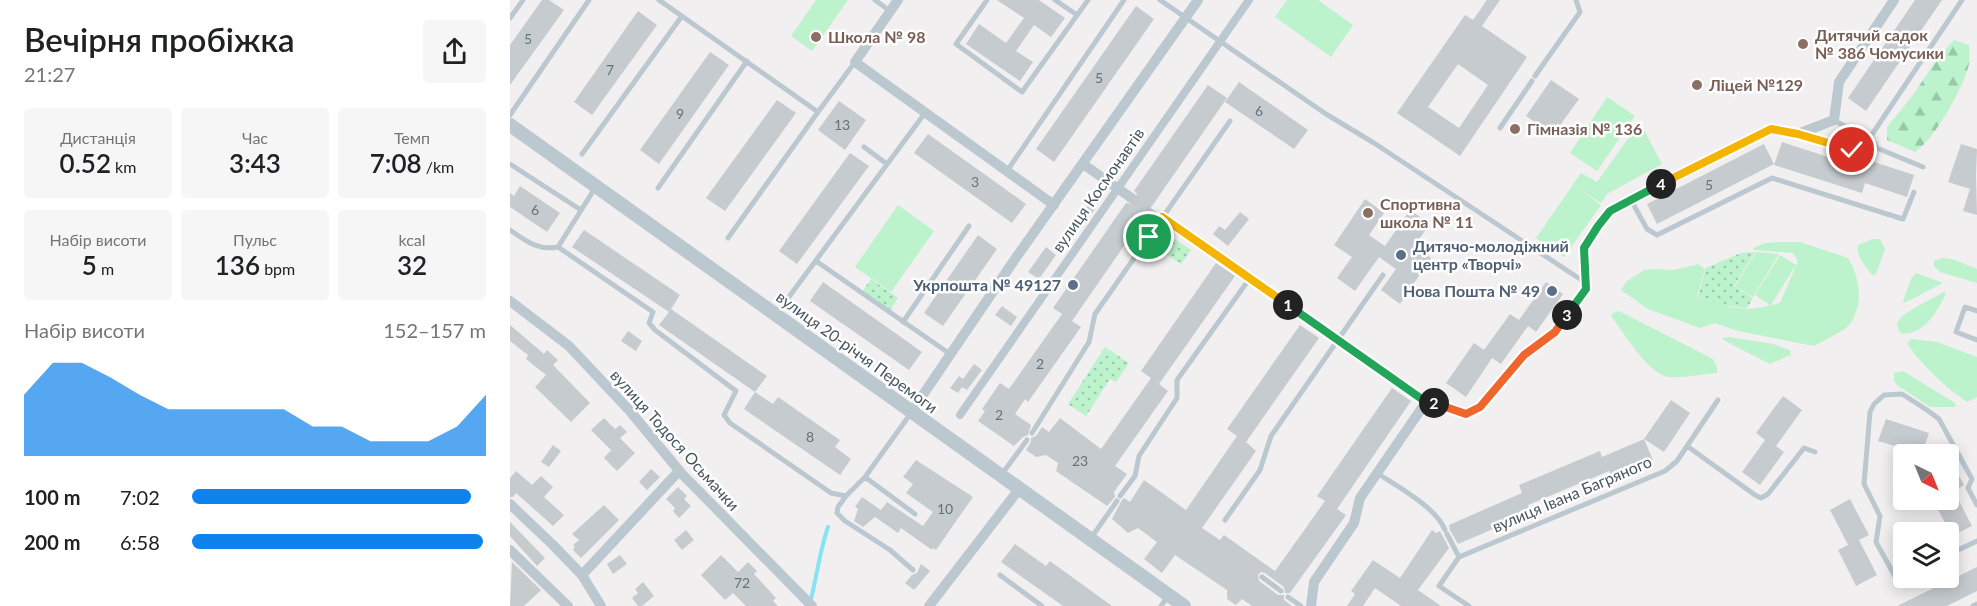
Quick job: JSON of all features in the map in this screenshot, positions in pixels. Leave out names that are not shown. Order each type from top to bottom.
[{"type":"street","points":[[855,62],[898,0]]},
{"type":"street","name":"вулиця Космонавтів","points":[[912,411],[1083,164],[1107,136],[1198,0]]},
{"type":"street","name":"вулиця Космонавтів","points":[[960,415],[1250,0]]},
{"type":"street","points":[[1311,606],[1314,582],[1354,523],[1360,498],[1426,402],[1466,414],[1480,407],[1524,355],[1555,332],[1586,289],[1584,248],[1610,211],[1771,129],[1798,134],[1834,120],[1839,82],[1894,0]]},
{"type":"street","name":"вулиця Космонавтів","points":[[855,62],[1054,205]]},
{"type":"street","name":"вулиця 20-річчя Перемоги","points":[[510,125],[1091,538],[1174,603]]},
{"type":"street","points":[[1083,164],[1130,197]]},
{"type":"street","name":"вулиця Тодося Осьмачки","points":[[510,301],[569,346],[629,410],[679,471],[744,540],[812,606]]},
{"type":"street","points":[[582,575],[679,471]]},
{"type":"street","points":[[929,606],[1020,488]]},
{"type":"street","points":[[510,504],[554,544],[582,575],[601,606]]},
{"type":"street","points":[[510,550],[568,606]]},
{"type":"lane","points":[[510,18],[523,0]]},
{"type":"lane","points":[[510,115],[589,0]]},
{"type":"lane","points":[[659,0],[818,112]]},
{"type":"lane","points":[[875,0],[890,11]]},
{"type":"lane","points":[[987,0],[956,44],[1022,92],[1088,0]]},
{"type":"lane","points":[[1055,0],[1077,15]]},
{"type":"lane","points":[[1007,171],[1124,0]]},
{"type":"lane","points":[[1160,0],[1326,114],[1587,284]]},
{"type":"lane","points":[[1500,128],[1580,12],[1576,0]]},
{"type":"lane","points":[[1871,136],[1962,0]]},
{"type":"lane","points":[[582,154],[682,16]]},
{"type":"lane","points":[[658,188],[747,61]]},
{"type":"lane","points":[[728,238],[855,62]]},
{"type":"lane","points":[[776,315],[925,112]]},
{"type":"lane","points":[[1834,120],[1857,133],[1871,136]]},
{"type":"lane","points":[[1032,433],[1089,342],[1095,314],[1230,121]]},
{"type":"lane","points":[[1798,134],[1852,150],[1857,133]]},
{"type":"lane","points":[[1871,136],[1877,148],[1923,167]]},
{"type":"lane","points":[[864,147],[887,164]]},
{"type":"lane","points":[[510,164],[581,210]]},
{"type":"lane","points":[[1631,200],[1647,229],[1657,235],[1772,178],[1903,219],[1914,192]]},
{"type":"lane","points":[[558,247],[597,187]]},
{"type":"lane","points":[[1149,210],[1426,402]]},
{"type":"lane","points":[[903,322],[969,226]]},
{"type":"lane","points":[[510,230],[534,246],[547,249],[558,247],[652,312],[649,323],[655,330],[736,391],[724,415],[730,423],[831,493],[846,496]]},
{"type":"lane","points":[[816,261],[951,354]]},
{"type":"lane","points":[[1225,520],[1260,470],[1272,436],[1383,275]]},
{"type":"lane","points":[[1091,538],[1135,476],[1139,456],[1177,398],[1178,380],[1250,278]]},
{"type":"lane","points":[[1977,311],[1965,307],[1956,332],[1977,340]]},
{"type":"lane","points":[[1893,571],[1876,542],[1880,516],[1864,484],[1870,412],[1874,404],[1884,395],[1902,394],[1939,419],[1972,479],[1968,488],[1977,505]]},
{"type":"lane","name":"вулиця Івана Багряного","points":[[1459,557],[1665,471],[1677,461],[1718,400]]},
{"type":"lane","points":[[912,411],[865,477],[846,496],[838,507],[837,513],[845,521],[890,550],[913,570]]},
{"type":"lane","points":[[1001,475],[1027,440]]},
{"type":"lane","points":[[1687,446],[1761,498],[1768,494],[1804,448],[1815,452]]},
{"type":"lane","points":[[1377,473],[1442,520],[1459,557],[1439,586],[1469,606]]},
{"type":"lane","points":[[865,477],[915,514]]},
{"type":"lane","points":[[1959,549],[1977,540]]},
{"type":"lane","points":[[999,575],[1042,606]]},
{"type":"lane","points":[[1262,577],[1281,591]]},
{"type":"lane","points":[[1288,597],[1301,606]]},
{"type":"green space","points":[[816,0],[848,0],[812,51],[791,36]]},
{"type":"green space","points":[[1287,0],[1318,0],[1353,25],[1331,57],[1275,17]]},
{"type":"green space","points":[[1954,40],[1969,45],[1969,64],[1961,86],[1939,125],[1923,146],[1915,152],[1887,140],[1887,127],[1913,95],[1939,56]]},
{"type":"green space","points":[[1607,97],[1635,116],[1597,171],[1570,153]]},
{"type":"green space","points":[[1640,122],[1662,164],[1607,194],[1601,203],[1578,188],[1601,205],[1564,257],[1536,238],[1581,173],[1597,182]]},
{"type":"green space","points":[[898,205],[934,231],[891,292],[855,267]]},
{"type":"green space","points":[[1170,236],[1191,250],[1181,264],[1160,250]]},
{"type":"green space","points":[[1873,239],[1880,239],[1885,249],[1876,274],[1873,276],[1862,262],[1858,245]]},
{"type":"green space","points":[[1800,242],[1848,258],[1858,282],[1859,299],[1850,324],[1839,333],[1814,346],[1738,331],[1715,323],[1700,328],[1648,309],[1621,290],[1626,282],[1644,270],[1674,270],[1698,264],[1705,269],[1697,296],[1734,307],[1761,308],[1770,305],[1755,295],[1780,255],[1796,265],[1771,305],[1780,303],[1798,261],[1793,253],[1754,250],[1753,248],[1765,243]]},
{"type":"green space","points":[[1755,252],[1734,286],[1753,298],[1747,308],[1721,305],[1698,296],[1706,268],[1741,253]]},
{"type":"green space","points":[[1756,252],[1779,254],[1753,297],[1735,286]]},
{"type":"green space","points":[[1943,258],[1952,259],[1977,269],[1977,283],[1940,272],[1934,266],[1934,261]]},
{"type":"green space","points":[[1916,273],[1943,283],[1904,303],[1911,279]]},
{"type":"green space","points":[[871,279],[898,298],[890,310],[862,292]]},
{"type":"green space","points":[[1944,292],[1946,293],[1943,300],[1934,315],[1923,327],[1916,331],[1900,333],[1897,324],[1901,317]]},
{"type":"green space","points":[[1619,311],[1713,359],[1717,373],[1675,377],[1662,375],[1637,352],[1611,316]]},
{"type":"green space","points":[[1729,337],[1773,344],[1790,350],[1791,355],[1770,364],[1722,338]]},
{"type":"green space","points":[[1911,339],[1937,342],[1977,357],[1977,397],[1967,402],[1942,383],[1907,344]]},
{"type":"green space","points":[[1105,347],[1129,363],[1116,382],[1110,379],[1086,416],[1068,404]]},
{"type":"green space","points":[[1903,371],[1955,403],[1956,407],[1930,407],[1897,385],[1894,381],[1894,373]]},
{"type":"building","points":[[542,0],[549,0],[564,10],[510,85],[510,45]]},
{"type":"building","points":[[997,0],[1039,0],[1065,18],[1051,37],[1034,25],[1016,51],[1033,62],[1020,81],[966,44],[979,24],[1006,43],[1024,18]]},
{"type":"building","points":[[1487,0],[1500,0],[1482,26],[1527,57],[1460,156],[1397,113],[1465,15],[1473,20]],"holes":[[[1458,64],[1488,85],[1459,128],[1428,107]]]},
{"type":"building","points":[[1915,0],[1942,0],[1866,111],[1848,98]]},
{"type":"building","points":[[1136,6],[1154,19],[1054,162],[1036,149]]},
{"type":"building","points":[[638,11],[657,25],[592,115],[574,102]]},
{"type":"building","points":[[710,52],[729,65],[659,164],[640,150]]},
{"type":"building","points":[[1551,80],[1579,99],[1553,135],[1526,116]]},
{"type":"building","points":[[1239,82],[1308,130],[1294,149],[1225,102]]},
{"type":"building","points":[[1208,85],[1227,98],[1152,206],[1147,205],[1146,214],[1072,321],[1081,327],[1028,402],[1025,399],[1015,414],[1031,425],[1028,435],[1014,446],[978,421],[985,411],[982,409],[1000,383],[1009,389],[1062,314],[1053,308],[1126,203],[1133,204],[1136,201],[1137,194],[1134,191]]},
{"type":"building","points":[[777,100],[796,113],[725,211],[706,198]]},
{"type":"building","points":[[839,101],[866,120],[845,150],[818,130]]},
{"type":"building","points":[[928,134],[1026,204],[1012,223],[914,153]]},
{"type":"building","points":[[1782,142],[1868,170],[1871,161],[1914,175],[1907,197],[1865,183],[1862,193],[1774,165]]},
{"type":"building","points":[[1764,144],[1774,164],[1657,224],[1647,204]]},
{"type":"building","points":[[1961,144],[1977,149],[1977,215],[1963,211],[1970,189],[1948,182]]},
{"type":"building","points":[[850,153],[869,166],[797,264],[779,251]]},
{"type":"building","points":[[520,186],[560,213],[547,232],[510,207],[510,193],[514,196]]},
{"type":"building","points":[[1365,199],[1384,213],[1369,235],[1385,246],[1410,210],[1430,224],[1414,246],[1431,258],[1400,304],[1381,290],[1396,269],[1379,257],[1355,291],[1337,278],[1352,257],[1334,245]]},
{"type":"building","points":[[1090,203],[1096,208],[1076,234],[1068,229]]},
{"type":"building","points":[[1240,212],[1249,219],[1228,246],[1213,234],[1219,226],[1225,230]]},
{"type":"building","points":[[584,230],[680,295],[671,309],[767,376],[755,392],[659,325],[669,312],[572,247]]},
{"type":"building","points":[[978,235],[997,249],[943,326],[924,313]]},
{"type":"building","points":[[1046,247],[1056,255],[1039,279],[1028,272]]},
{"type":"building","points":[[1216,263],[1235,276],[1159,384],[1168,391],[1115,466],[1127,474],[1114,492],[1115,497],[1107,506],[1056,471],[1058,463],[1046,455],[1036,457],[1026,450],[1031,438],[1036,436],[1042,427],[1049,432],[1060,418],[1101,449],[1151,378],[1141,371]]},
{"type":"building","points":[[823,282],[922,352],[909,370],[810,301]]},
{"type":"building","points":[[1546,282],[1563,294],[1536,332],[1528,326],[1501,364],[1492,358],[1466,397],[1446,383],[1474,343],[1484,350],[1510,314],[1519,320]]},
{"type":"building","points":[[1002,306],[1017,317],[1011,326],[995,315]]},
{"type":"building","points":[[510,325],[544,354],[547,350],[558,360],[553,365],[590,403],[571,422],[535,387],[546,375],[526,359],[528,355],[510,341]]},
{"type":"building","points":[[1300,325],[1319,338],[1246,442],[1256,451],[1202,528],[1220,540],[1224,535],[1275,571],[1325,501],[1317,496],[1392,388],[1411,401],[1337,509],[1346,515],[1290,593],[1285,593],[1284,587],[1265,573],[1261,572],[1258,575],[1259,581],[1278,595],[1284,595],[1284,600],[1292,606],[1252,606],[1242,599],[1236,605],[1227,599],[1227,590],[1175,555],[1162,573],[1144,559],[1157,542],[1138,528],[1128,533],[1112,519],[1122,500],[1124,498],[1130,502],[1144,480],[1186,510],[1237,436],[1227,429]]},
{"type":"building","points":[[628,331],[642,341],[636,351],[621,341]]},
{"type":"building","points":[[974,364],[982,370],[967,390],[962,387],[958,393],[950,388],[959,376],[963,379]]},
{"type":"building","points":[[755,392],[773,404],[778,397],[840,440],[835,447],[851,459],[840,475],[744,409]]},
{"type":"building","points":[[1783,396],[1802,410],[1776,446],[1784,452],[1760,485],[1742,472],[1765,440],[1756,433]]},
{"type":"building","points":[[1671,400],[1690,413],[1664,452],[1644,439]]},
{"type":"building","points":[[604,418],[615,429],[620,425],[627,432],[620,438],[635,453],[617,471],[604,458],[611,450],[591,430]]},
{"type":"building","points":[[1886,419],[1929,433],[1925,444],[1893,445],[1878,441]]},
{"type":"building","points":[[1644,439],[1653,460],[1612,478],[1609,471],[1528,505],[1531,513],[1458,544],[1450,530],[1449,525],[1522,493],[1519,485],[1600,451],[1602,457]]},
{"type":"building","points":[[553,445],[561,451],[549,467],[541,462]]},
{"type":"building","points":[[916,460],[973,497],[936,550],[933,548],[932,550],[901,528],[898,533],[875,517],[863,527],[854,521],[858,509],[855,507],[862,497],[881,510],[887,502],[923,526],[933,512],[906,493],[913,484],[903,477]]},
{"type":"building","points":[[651,469],[660,477],[647,490],[639,482]]},
{"type":"building","points":[[516,471],[532,485],[541,476],[553,487],[544,497],[564,515],[553,526],[516,493],[510,497],[510,478]]},
{"type":"building","points":[[1959,476],[1964,485],[1959,488]]},
{"type":"building","points":[[678,487],[687,496],[684,499],[691,506],[679,518],[673,511],[675,508],[666,499]]},
{"type":"building","points":[[1850,499],[1869,535],[1859,540],[1877,575],[1856,586],[1838,550],[1848,545],[1830,510]]},
{"type":"building","points":[[1959,501],[1972,526],[1959,532],[1959,522],[1945,522],[1938,510],[1959,510]]},
{"type":"building","points":[[604,505],[619,520],[581,558],[573,550],[575,547],[573,545],[579,540],[572,534]]},
{"type":"building","points":[[510,522],[545,558],[537,566],[510,536]]},
{"type":"building","points":[[686,530],[694,540],[682,550],[674,540]]},
{"type":"building","points":[[1432,530],[1436,533],[1440,531],[1449,548],[1418,590],[1441,606],[1401,606],[1375,588],[1363,606],[1347,606],[1355,594],[1351,591],[1373,560],[1400,578]]},
{"type":"building","points":[[1015,544],[1046,566],[1050,561],[1112,606],[1063,606],[1001,562]]},
{"type":"building","points":[[620,555],[627,564],[613,574],[607,564]]},
{"type":"building","points":[[721,555],[738,572],[748,562],[757,571],[754,574],[776,598],[773,601],[778,606],[746,606],[733,593],[725,600],[701,575]]},
{"type":"building","points":[[512,562],[541,590],[524,606],[510,606]]},
{"type":"building","points":[[921,564],[930,571],[914,590],[905,583],[917,573]]},
{"type":"building","points":[[1977,567],[1977,591],[1947,606],[1897,606],[1934,588],[1959,588],[1959,576]]},
{"type":"building","points":[[643,582],[654,596],[642,606],[638,606],[632,598],[638,593],[635,589]]},
{"type":"waterway","points":[[811,599],[828,527]]},
{"type":"tunnel","points":[[1130,197],[1149,210]]},
{"type":"place","name":"Школа № 98","points":[[816,37]]},
{"type":"place","name":"Дитячий садок № 386 Чомусики","points":[[1803,44]]},
{"type":"place","name":"Ліцей №129","points":[[1697,85]]},
{"type":"place","name":"Гімназія № 136","points":[[1515,129]]},
{"type":"place","name":"Спортивна школа № 11","points":[[1368,213]]},
{"type":"place","name":"Дитячо-молодіжний центр «Творчі»","points":[[1401,255]]},
{"type":"place","name":"Укрпошта № 49127","points":[[1073,285]]},
{"type":"place","name":"Нова Пошта № 49","points":[[1552,291]]},
{"type":"route","points":[[1149,237],[1162,217],[1426,402],[1439,404],[1466,414],[1480,407],[1524,355],[1555,332],[1586,289],[1584,248],[1610,211],[1771,129],[1798,134],[1852,150]]}]
